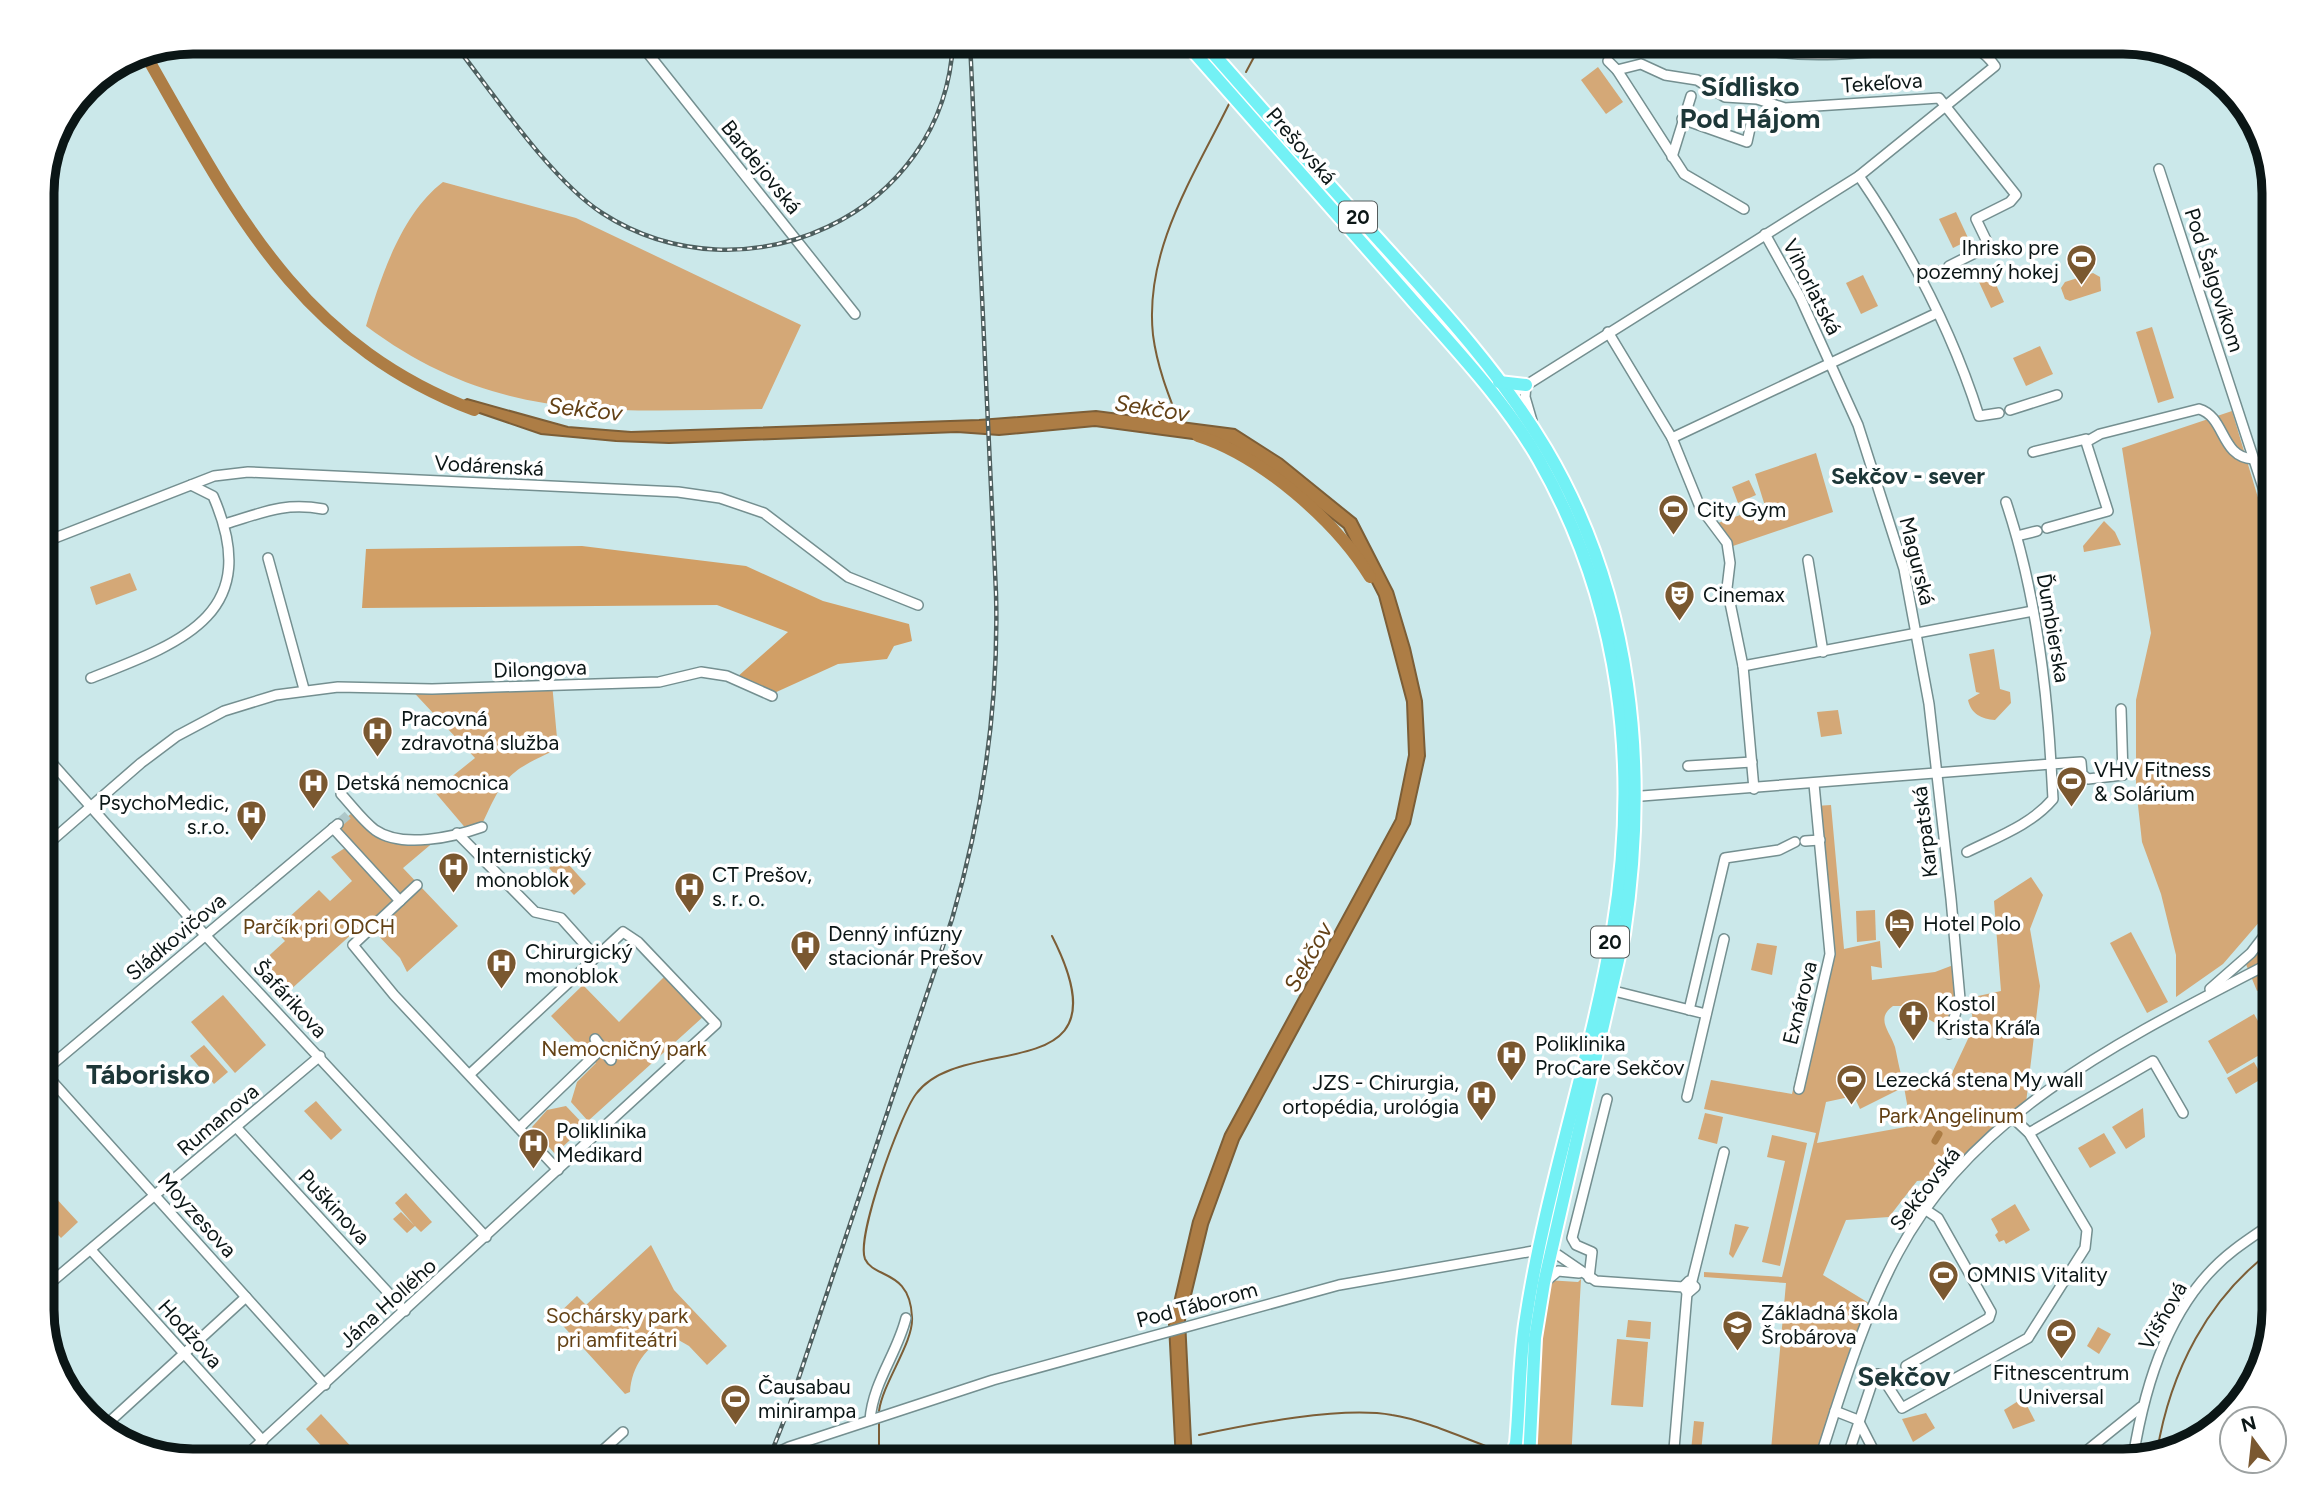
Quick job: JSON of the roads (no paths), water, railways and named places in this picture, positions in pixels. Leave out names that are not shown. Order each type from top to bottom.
[{"type":"main road","name":"Prešovská","points":[[1196,54],[1505,399]]},
{"type":"main road","name":"Prešovská","points":[[1214,54],[1429,296],[1499,382],[1505,399]]},
{"type":"main road","points":[[1499,382],[1526,385]]},
{"type":"main road","name":"20","points":[[1505,399],[1534,430],[1572,498],[1606,587],[1627,679],[1637,780],[1631,797],[1606,989]]},
{"type":"main road","name":"20","points":[[1505,399],[1553,486],[1583,552],[1595,590],[1620,708],[1631,797],[1637,811],[1632,878],[1526,1318],[1514,1449]]},
{"type":"main road","name":"20","points":[[1530,1449],[1535,1338],[1544,1283],[1544,1251]]},
{"type":"main road","points":[[1516,1443],[1516,1449]]},
{"type":"street","name":"Bardejovská","points":[[649,54],[855,314]]},
{"type":"street","points":[[1785,54],[1809,54]]},
{"type":"street","points":[[1765,234],[1859,176],[1995,66],[1985,54]]},
{"type":"street","points":[[1608,61],[1617,70],[1684,174],[1744,209]]},
{"type":"street","name":"Tekeľova","points":[[1617,70],[1641,64],[1665,75],[1697,80],[1724,97],[1757,99],[1785,108],[1930,97],[1939,98],[1946,106]]},
{"type":"street","points":[[1672,157],[1691,96]]},
{"type":"street","points":[[1946,106],[2015,192],[2015,198],[1976,219],[1989,246],[1949,266]]},
{"type":"street","points":[[1682,118],[1747,142],[1752,115]]},
{"type":"street","name":"Pod Šalgovíkom","points":[[2160,169],[2262,486]]},
{"type":"street","points":[[1859,176],[1896,230],[1937,313],[1979,416],[1999,413]]},
{"type":"street","name":"Vihorlatská","points":[[1505,399],[1765,234],[1801,297],[1831,364],[1672,438]]},
{"type":"street","points":[[1920,278],[1938,271]]},
{"type":"street","points":[[1831,364],[1937,313]]},
{"type":"street","points":[[1608,332],[1672,438],[1700,507],[1727,543],[1730,563],[1727,588],[1743,666],[1754,789]]},
{"type":"street","name":"Magurská","points":[[1831,364],[1858,425],[1904,569],[1917,634],[1938,774]]},
{"type":"street","points":[[1526,385],[1525,397],[1534,430]]},
{"type":"street","points":[[2010,410],[2057,395]]},
{"type":"street","points":[[2034,452],[2199,408],[2212,416],[2230,450],[2243,459],[2253,459]]},
{"type":"street","points":[[2017,536],[2108,511],[2087,452],[2086,439]]},
{"type":"street","name":"Vodárenská","points":[[55,538],[214,476],[248,472],[678,492],[709,496],[764,513],[848,577],[918,605]]},
{"type":"street","points":[[91,678],[175,642],[199,628],[210,615],[226,578],[229,562],[225,524],[213,496],[200,487],[190,485]]},
{"type":"street","name":"Ďumbierska","points":[[1967,852],[2043,811],[2053,799],[2047,687],[2017,536],[2006,502]]},
{"type":"street","points":[[225,524],[275,506],[303,505],[323,509]]},
{"type":"street","points":[[268,558],[304,689]]},
{"type":"street","points":[[1808,560],[1823,652]]},
{"type":"street","points":[[1743,666],[2033,611]]},
{"type":"street","name":"Dilongova","points":[[55,838],[154,753],[193,726],[239,706],[304,689],[432,689],[647,682],[673,680],[701,672],[727,676],[772,696]]},
{"type":"street","points":[[1938,774],[2081,762],[2082,774],[2088,779],[2122,777],[2125,768],[2121,709]]},
{"type":"street","points":[[1688,766],[1752,762]]},
{"type":"street","name":"Šafárikova","points":[[55,767],[205,935],[486,1237]]},
{"type":"street","name":"Karpatská","points":[[1814,784],[1938,774],[1960,999],[1949,1034]]},
{"type":"street","points":[[1637,780],[1655,797]]},
{"type":"street","points":[[1631,797],[1814,784]]},
{"type":"street","name":"Exnárova","points":[[1799,1089],[1830,954],[1814,784]]},
{"type":"street","points":[[341,794],[352,811],[375,830],[390,837],[407,840],[457,834],[482,827]]},
{"type":"street","points":[[1637,811],[1655,797]]},
{"type":"street","name":"Sládkovičova","points":[[55,1061],[335,826],[400,901]]},
{"type":"street","points":[[457,834],[534,912],[561,919],[596,957]]},
{"type":"street","points":[[1689,1010],[1725,858],[1779,850],[1800,842],[1820,840]]},
{"type":"street","points":[[417,885],[353,945],[558,1170]]},
{"type":"street","name":"Jána Hollého","points":[[254,1449],[716,1024],[638,942],[623,932],[470,1074]]},
{"type":"street","points":[[1687,1097],[1724,939]]},
{"type":"street","points":[[2175,1013],[2214,986],[2251,953],[2262,939]]},
{"type":"street","name":"Sekčovská","points":[[1823,1449],[1869,1314],[1899,1251],[1926,1210],[1983,1144],[2013,1118],[2081,1068],[2175,1013],[2262,967]]},
{"type":"street","points":[[1606,989],[1706,1014]]},
{"type":"street","points":[[595,1039],[611,1060]]},
{"type":"street","points":[[519,1128],[601,1049]]},
{"type":"street","name":"Rumanova","points":[[55,1279],[320,1056]]},
{"type":"street","points":[[2029,1133],[2153,1061],[2183,1113]]},
{"type":"street","name":"Moyzesova","points":[[55,1084],[324,1385]]},
{"type":"street","points":[[1587,1276],[1592,1252],[1576,1245],[1572,1238],[1607,1099]]},
{"type":"street","points":[[1850,1449],[1875,1374],[1880,1374],[1902,1408],[2028,1338],[2085,1248],[2087,1230],[2029,1133],[2013,1118]]},
{"type":"street","name":"Puškinova","points":[[236,1127],[405,1311]]},
{"type":"street","points":[[1674,1449],[1685,1282],[1692,1281],[1724,1152]]},
{"type":"street","points":[[1906,1366],[1989,1318],[1991,1312],[1938,1219],[1926,1210]]},
{"type":"street","name":"Višňová","points":[[2135,1448],[2141,1407],[2152,1373],[2171,1331],[2197,1289],[2232,1251],[2262,1230]]},
{"type":"street","name":"Hodžova","points":[[91,1250],[263,1441]]},
{"type":"street","points":[[1544,1251],[1587,1276]]},
{"type":"street","name":"Pod Táborom","points":[[791,1449],[993,1380],[1367,1279],[1544,1251]]},
{"type":"street","points":[[1544,1283],[1558,1271],[1685,1290]]},
{"type":"street","points":[[110,1421],[246,1297]]},
{"type":"street","points":[[870,1420],[877,1384],[901,1338],[906,1318]]},
{"type":"street","points":[[2089,1449],[2141,1407]]},
{"type":"street","points":[[1835,1412],[1858,1420],[1873,1449]]},
{"type":"street","points":[[604,1449],[623,1432]]},
{"type":"waterway","points":[[1246,72],[1256,54]]},
{"type":"waterway","name":"Sekčov","points":[[150,62],[208,164],[241,215],[276,264],[315,308],[360,347],[412,381],[474,410]]},
{"type":"waterway","points":[[1179,422],[1160,369],[1153,335],[1152,304],[1156,274],[1174,215],[1229,104]]},
{"type":"waterway","name":"Sekčov","points":[[1198,436],[1247,459],[1295,493],[1338,534],[1370,577]]},
{"type":"waterway","points":[[879,1411],[908,1338],[912,1317],[905,1290],[865,1259],[867,1227],[890,1150],[916,1094],[939,1075],[968,1064],[1032,1050],[1057,1038],[1071,1018],[1071,985],[1052,936]]},
{"type":"waterway","points":[[1935,1141],[1939,1134]]},
{"type":"waterway","points":[[2159,1444],[2171,1393],[2196,1338],[2211,1313],[2230,1290],[2262,1259]]},
{"type":"waterway","points":[[1199,1435],[1296,1417],[1371,1413],[1419,1422],[1494,1449]]},
{"type":"waterway","points":[[879,1422],[879,1449]]},
{"type":"tunnel","points":[[341,821],[350,813]]},
{"type":"railway","points":[[462,54],[543,158],[602,213],[658,239],[716,249],[773,245],[828,227],[876,196],[915,155],[941,103],[951,54]]},
{"type":"railway","points":[[773,1449],[952,919],[972,839],[987,758],[995,676],[996,593],[971,54]]},
{"type":"place","name":"Ihrisko pre pozemný hokej","points":[[2082,287]]},
{"type":"place","name":"City Gym","points":[[1674,537]]},
{"type":"place","name":"Cinemax","points":[[1680,622]]},
{"type":"place","name":"Pracovná zdravotná služba","points":[[378,758]]},
{"type":"place","name":"VHV Fitness & Solárium","points":[[2071,809]]},
{"type":"place","name":"Detská nemocnica","points":[[313,810]]},
{"type":"place","name":"PsychoMedic, s.r.o.","points":[[252,842]]},
{"type":"place","name":"Internistický monoblok","points":[[453,895]]},
{"type":"place","name":"CT Prešov, s. r. o.","points":[[689,914]]},
{"type":"place","name":"Hotel Polo","points":[[1900,951]]},
{"type":"place","name":"Denný infúzny stacionár Prešov","points":[[805,973]]},
{"type":"place","name":"Chirurgický monoblok","points":[[502,991]]},
{"type":"place","name":"Kostol Krista Kráľa","points":[[1913,1043]]},
{"type":"place","name":"Poliklinika ProCare Sekčov","points":[[1512,1083]]},
{"type":"place","name":"Lezecká stena My wall","points":[[1852,1107]]},
{"type":"place","name":"JZS - Chirurgia, ortopédia, urológia","points":[[1482,1122]]},
{"type":"place","name":"Poliklinika Medikard","points":[[533,1170]]},
{"type":"place","name":"OMNIS Vitality","points":[[1944,1302]]},
{"type":"place","name":"Základná škola Šrobárova","points":[[1738,1352]]},
{"type":"place","name":"Fitnescentrum Universal","points":[[2061,1360]]},
{"type":"place","name":"Čausabau minirampa","points":[[735,1426]]},
{"type":"district","name":"Sídlisko Pod Hájom","points":[[1750,102]]},
{"type":"district","name":"Sekčov - sever","points":[[1908,476]]},
{"type":"district","name":"Táborisko","points":[[148,1074]]},
{"type":"district","name":"Sekčov","points":[[1904,1376]]},
{"type":"park label","name":"Parčík pri ODCH","points":[[319,927]]},
{"type":"park label","name":"Nemocničný park","points":[[624,1049]]},
{"type":"park label","name":"Park Angelinum","points":[[1951,1116]]},
{"type":"park label","name":"Sochársky park pri amfiteátri","points":[[617,1328]]}]
